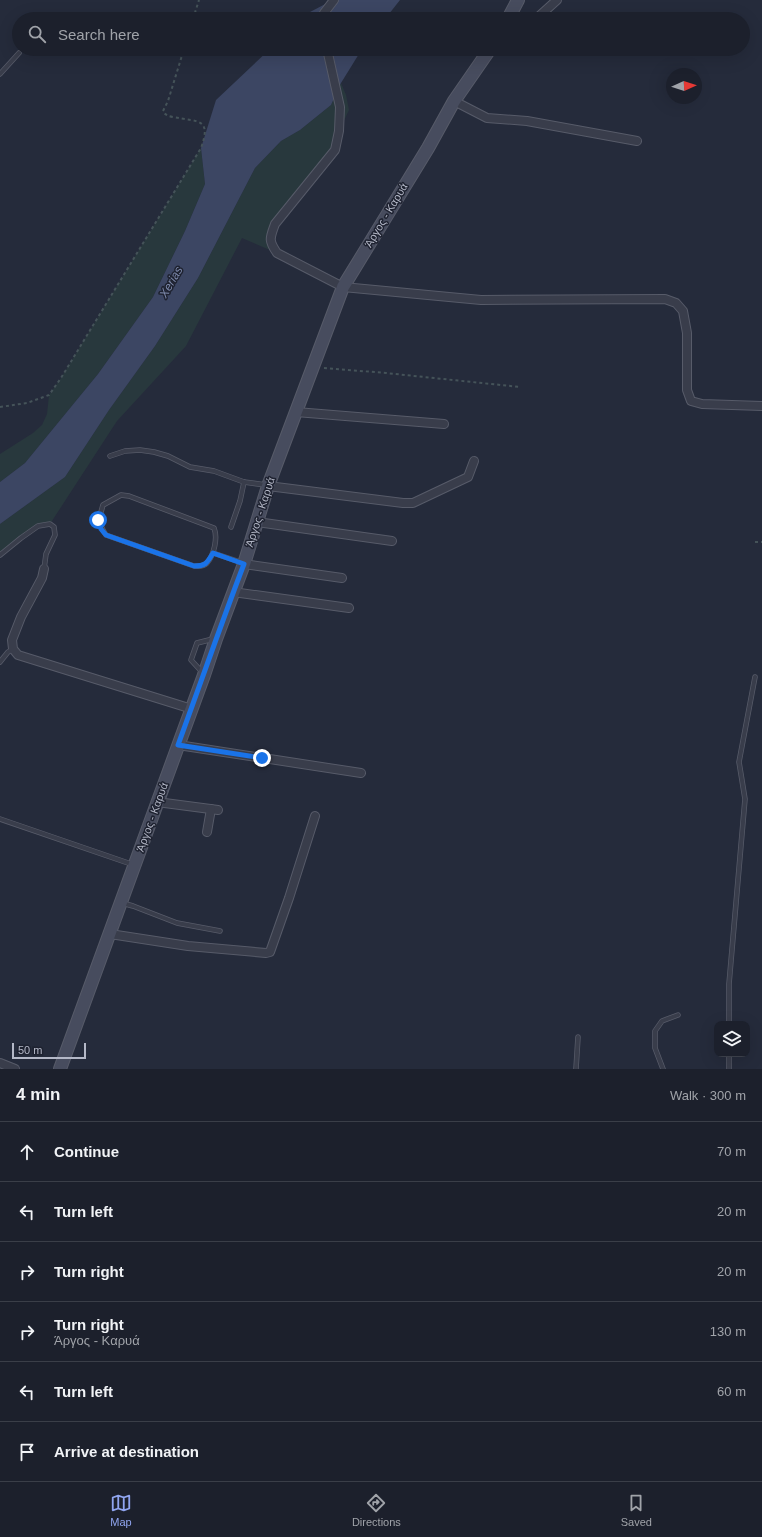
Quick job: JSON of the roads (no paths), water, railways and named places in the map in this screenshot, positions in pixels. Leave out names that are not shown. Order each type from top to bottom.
[{"type":"main road","points":[[512,12],[518,0]]},
{"type":"main road","name":"Άργος - Καρυά","points":[[60,1069],[122,903],[134,865],[244,564],[268,486],[342,287],[428,148],[454,101],[485,56]]},
{"type":"street","points":[[324,12],[334,0]]},
{"type":"street","points":[[544,12],[557,0]]},
{"type":"street","points":[[329,56],[340,107],[339,131],[335,150],[275,224],[271,236],[271,244],[277,252],[342,287],[482,300],[665,299],[676,303],[683,311],[687,333],[687,390],[691,401],[702,404],[762,406]]},
{"type":"street","points":[[454,101],[487,118],[527,121],[637,141]]},
{"type":"street","points":[[296,412],[444,424]]},
{"type":"street","points":[[268,486],[413,502],[468,477],[474,461]]},
{"type":"street","points":[[257,522],[392,541]]},
{"type":"street","points":[[244,564],[342,578]]},
{"type":"street","points":[[44,569],[42,578],[21,617],[12,640],[13,649],[18,655],[192,709]]},
{"type":"street","points":[[233,592],[349,608]]},
{"type":"street","points":[[178,745],[361,773]]},
{"type":"street","points":[[157,802],[215,809],[207,832]]},
{"type":"street","points":[[110,934],[188,946],[266,953],[270,952],[315,816]]},
{"type":"street","points":[[0,1063],[15,1069]]},
{"type":"lane","points":[[0,74],[16,56]]},
{"type":"lane","points":[[110,456],[125,451],[140,450],[154,452],[168,456],[190,467],[214,472],[244,482],[268,486]]},
{"type":"lane","points":[[231,527],[240,501],[244,482]]},
{"type":"lane","points":[[121,495],[129,496],[214,528],[216,534],[213,553],[206,564],[194,566],[106,535],[101,529],[98,520],[104,505],[121,495]]},
{"type":"lane","points":[[0,555],[38,526],[50,524],[54,527],[55,535],[46,554],[44,569]]},
{"type":"lane","points":[[213,553],[244,564]]},
{"type":"lane","points":[[204,675],[191,660],[197,643],[216,639]]},
{"type":"lane","points":[[0,662],[8,652],[13,649]]},
{"type":"lane","points":[[729,1021],[729,984],[745,799],[739,762],[755,677]]},
{"type":"lane","points":[[0,819],[134,865]]},
{"type":"lane","points":[[122,903],[134,906],[177,923],[220,931]]},
{"type":"lane","points":[[663,1069],[655,1048],[655,1031],[662,1021],[678,1015]]},
{"type":"lane","points":[[576,1069],[578,1037]]},
{"type":"lane","points":[[729,1057],[729,1069]]},
{"type":"water","points":[[333,0],[400,0],[391,12],[310,12]]},
{"type":"water","name":"Xerias","points":[[263,56],[358,56],[341,83],[331,105],[300,130],[281,141],[255,168],[198,278],[155,346],[109,410],[65,477],[0,524],[0,482],[25,463],[98,374],[153,297],[185,231],[205,184],[201,148],[216,100]]}]
